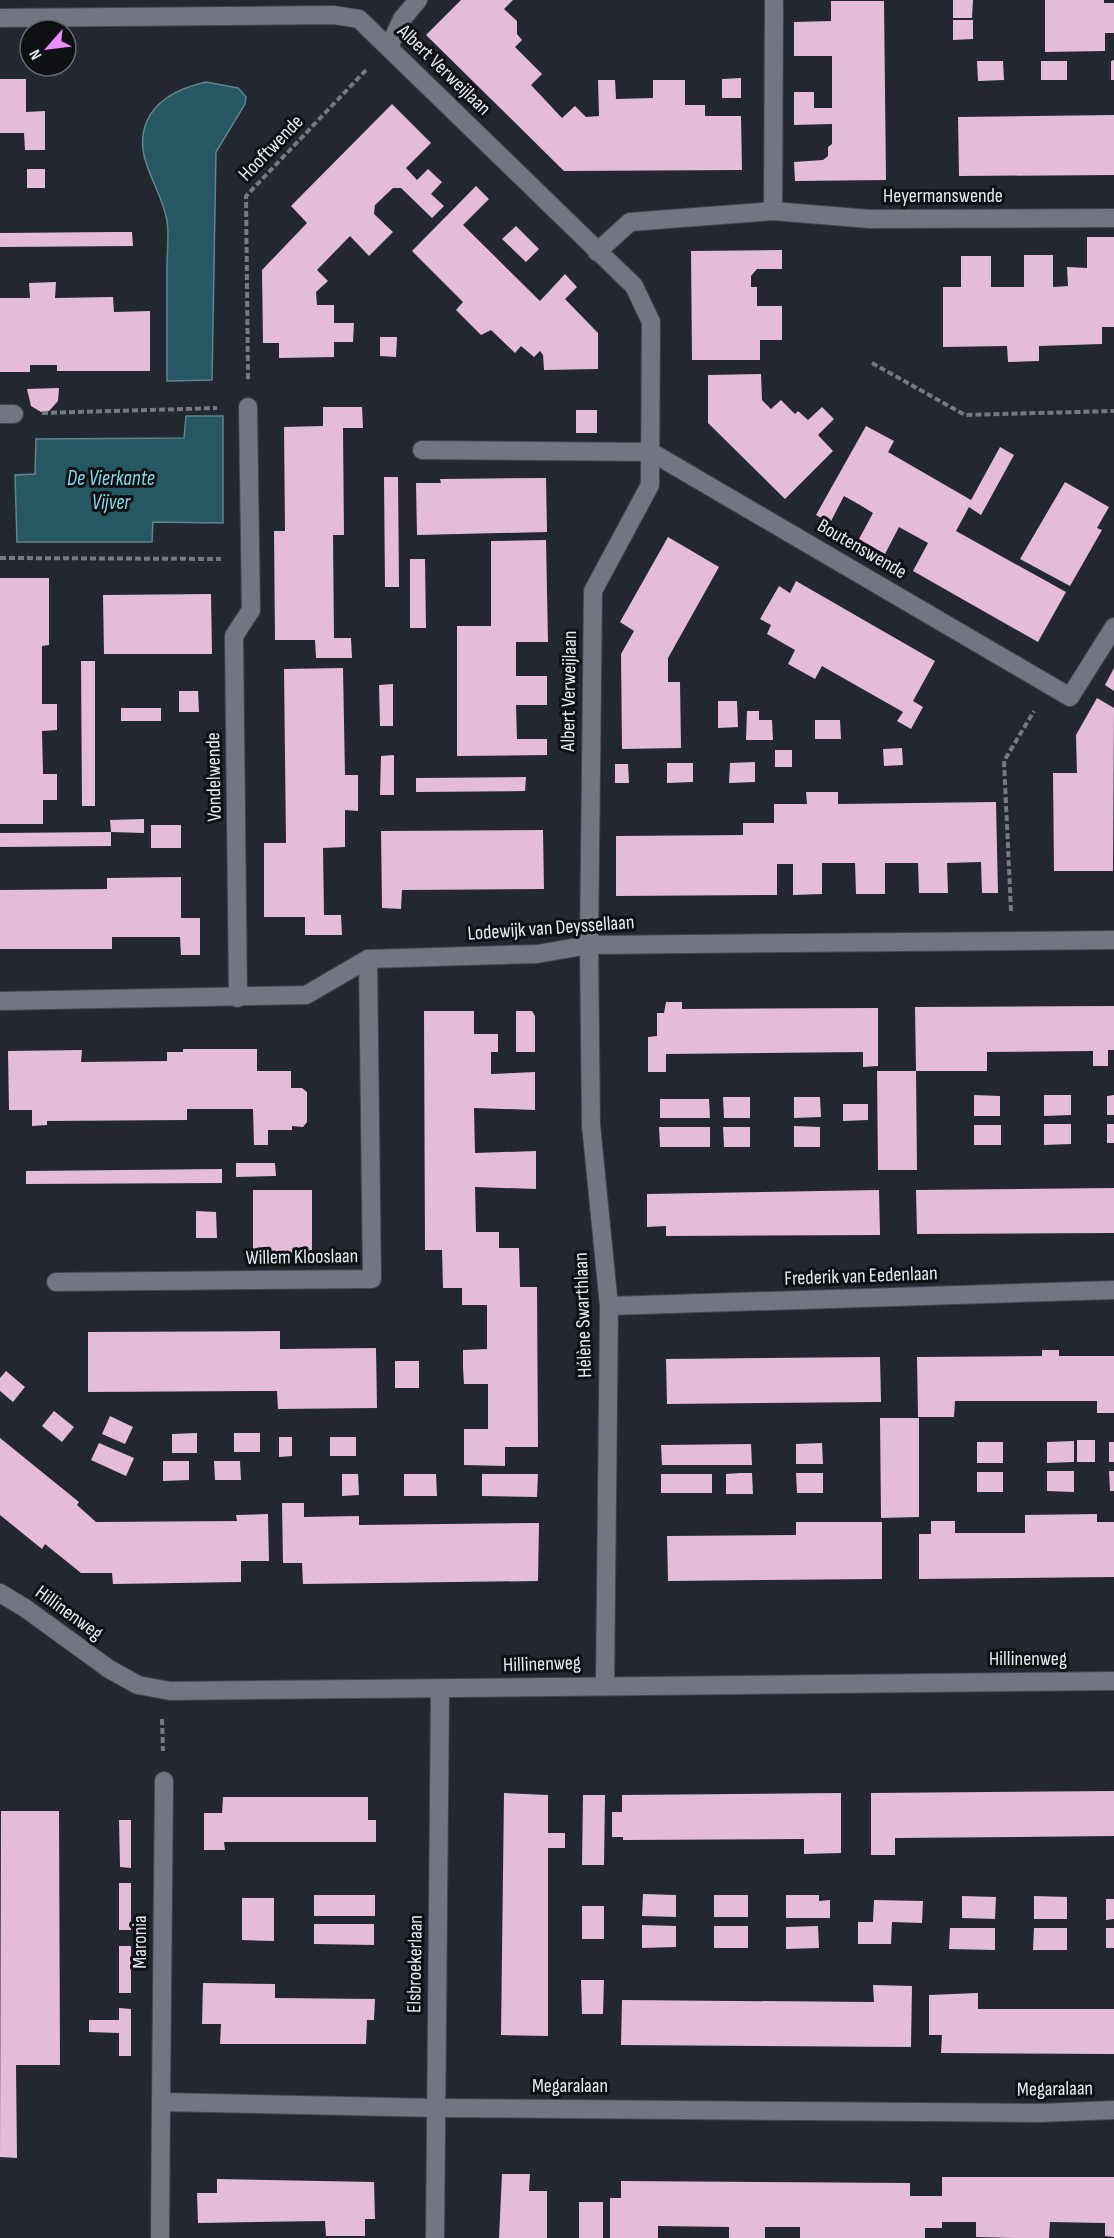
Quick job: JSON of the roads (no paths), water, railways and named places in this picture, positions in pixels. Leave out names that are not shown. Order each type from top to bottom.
[{"type":"street","points":[[389,47],[402,19],[418,0]]},
{"type":"street","points":[[773,211],[774,0]]},
{"type":"street","name":"Albert Verweijlaan","points":[[0,18],[152,8],[334,15],[359,19],[634,286],[651,322],[650,485],[593,591],[589,945]]},
{"type":"street","name":"Heyermanswende","points":[[597,252],[630,222],[773,211],[870,219],[1114,218]]},
{"type":"street","name":"Vondelwende","points":[[237,998],[234,636],[251,610],[248,406]]},
{"type":"street","points":[[422,450],[651,452]]},
{"type":"street","name":"Boutenswende","points":[[651,452],[1070,697],[1114,627]]},
{"type":"street","name":"Lodewijk van Deyssellaan","points":[[0,1001],[306,995],[368,959],[537,954],[589,945],[1012,939],[1114,940]]},
{"type":"street","name":"Hélène Swarthlaan","points":[[589,945],[591,1125],[609,1306],[605,1684]]},
{"type":"street","name":"Willem Klooslaan","points":[[56,1282],[372,1279],[368,959]]},
{"type":"street","name":"Frederik van Eedenlaan","points":[[609,1306],[1114,1290]]},
{"type":"street","name":"Hillinenweg","points":[[0,1593],[25,1608],[109,1669],[138,1685],[161,1690],[440,1690],[605,1684],[1114,1681]]},
{"type":"street","name":"Elsbroekerlaan","points":[[435,2238],[440,1690]]},
{"type":"street","name":"Maronia","points":[[162,2102],[164,1781]]},
{"type":"street","points":[[160,2238],[162,2102]]},
{"type":"street","name":"Megaralaan","points":[[162,2102],[436,2108],[1039,2113],[1114,2110]]},
{"type":"water","points":[[206,82],[238,88],[246,97],[245,104],[216,152],[212,380],[167,381],[168,228],[163,204],[145,158],[143,134],[147,121],[164,100],[180,90]]},
{"type":"water","name":"De Vierkante Vijver","points":[[186,416],[223,416],[223,523],[153,522],[152,542],[17,542],[15,475],[35,474],[36,439],[184,438]]}]
